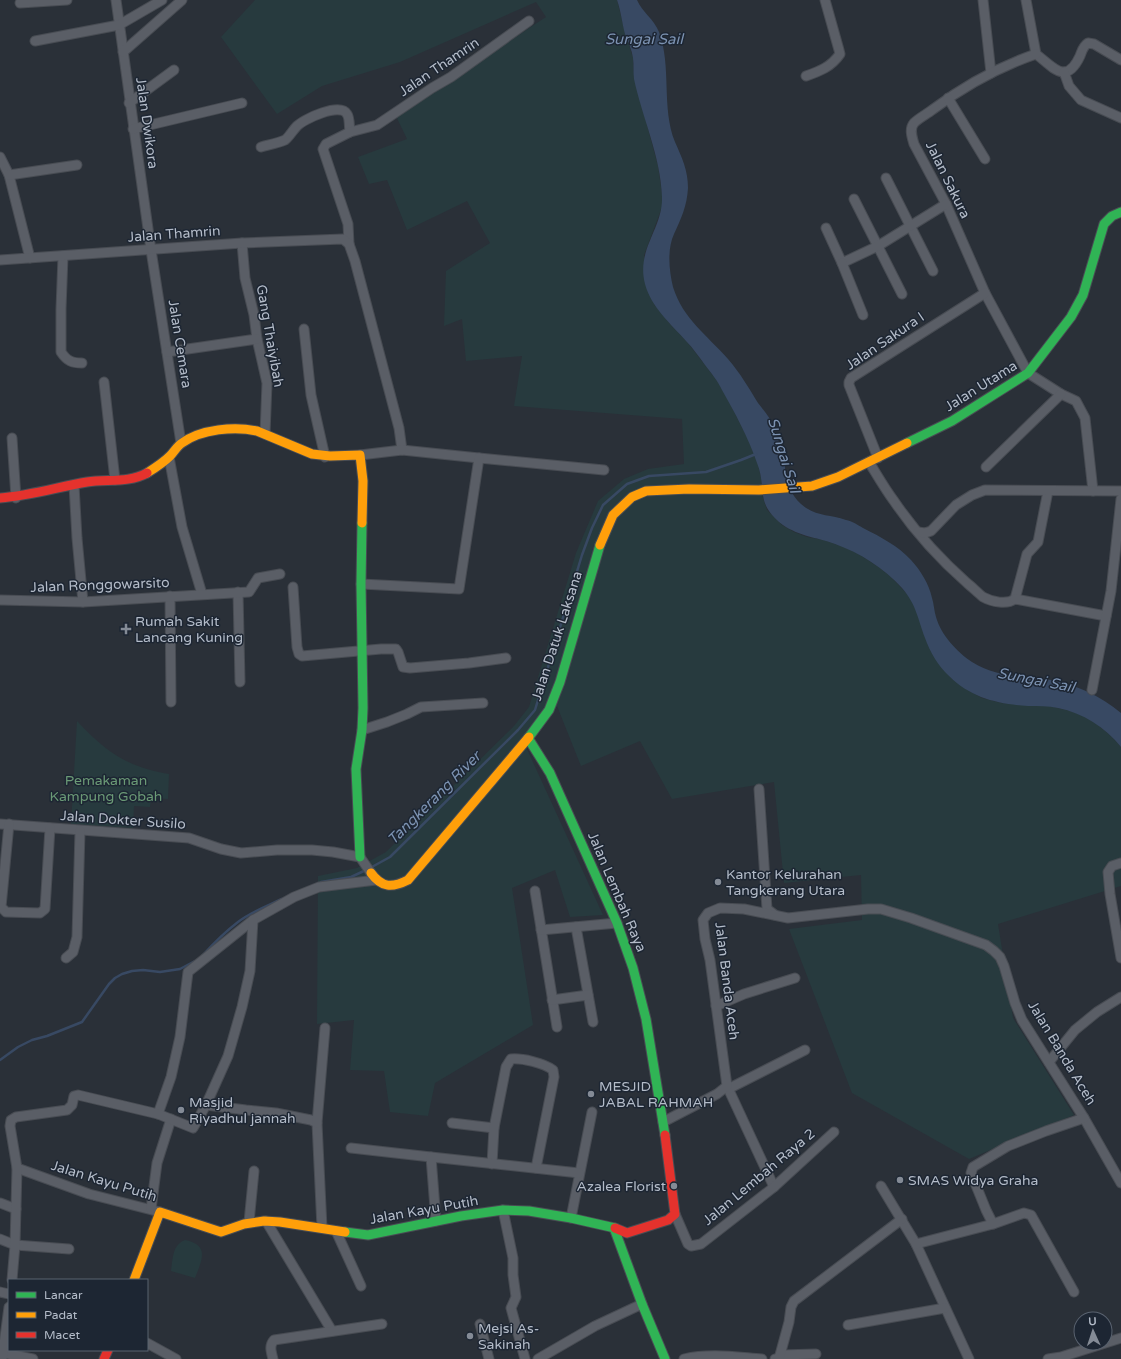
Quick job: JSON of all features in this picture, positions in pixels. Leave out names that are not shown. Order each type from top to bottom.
[{"type":"street","points":[[20,3],[67,0]]},
{"type":"street","name":"Jalan Dwikora","points":[[116,0],[129,103],[151,250]]},
{"type":"street","points":[[35,40],[119,25],[162,0]]},
{"type":"street","points":[[123,52],[182,0]]},
{"type":"street","points":[[806,76],[822,71],[840,54],[825,0]]},
{"type":"street","points":[[983,0],[991,73]]},
{"type":"street","points":[[1026,0],[1036,54],[1058,72],[1070,70],[1075,66],[1083,48],[1088,43],[1094,44],[1121,60]]},
{"type":"street","name":"Jalan Thamrin","points":[[402,450],[399,428],[349,244],[348,224],[323,149],[326,144],[350,132],[377,125],[451,77],[529,21]]},
{"type":"street","name":"Jalan Sakura","points":[[1028,373],[985,293],[946,204],[914,144],[911,134],[914,123],[948,98],[991,73],[1036,54]]},
{"type":"street","points":[[129,103],[174,70]]},
{"type":"street","points":[[1064,72],[1069,86],[1081,100],[1121,118]]},
{"type":"street","points":[[948,98],[985,159]]},
{"type":"street","points":[[133,129],[242,103]]},
{"type":"street","points":[[261,147],[285,139],[304,120],[324,112],[345,111],[348,114],[350,132]]},
{"type":"street","points":[[0,157],[9,175],[30,258]]},
{"type":"street","points":[[9,175],[77,165]]},
{"type":"street","points":[[886,178],[933,271]]},
{"type":"street","points":[[854,199],[902,294]]},
{"type":"street","points":[[842,263],[878,246],[946,204]]},
{"type":"street","name":"Jalan Utama","points":[[795,488],[819,484],[838,477],[873,460],[952,421],[1028,373],[1071,317],[1083,295],[1104,224],[1112,216],[1121,212]]},
{"type":"street","points":[[826,228],[863,315]]},
{"type":"street","name":"Jalan Thamrin","points":[[0,260],[242,243],[343,239],[349,244]]},
{"type":"street","name":"Gang Thaiyibah","points":[[242,243],[245,278],[254,315],[256,338],[267,383],[265,434]]},
{"type":"street","name":"Jalan Cemara","points":[[151,250],[181,443]]},
{"type":"street","points":[[64,256],[61,309],[61,352],[69,361],[74,363],[82,363]]},
{"type":"street","name":"Jalan Sakura I","points":[[985,293],[851,378],[849,382],[873,460],[893,500],[912,526],[953,570],[983,597],[1007,603],[1015,599],[1106,616]]},
{"type":"street","points":[[304,329],[311,395],[325,457]]},
{"type":"street","points":[[167,352],[256,338]]},
{"type":"street","points":[[1028,373],[1061,394],[1076,401],[1085,418],[1093,491]]},
{"type":"street","points":[[104,382],[115,480]]},
{"type":"street","points":[[986,467],[1061,394]]},
{"type":"street","points":[[0,498],[16,498],[34,495],[91,482],[132,479],[144,474],[169,457],[181,443],[207,433],[238,428],[265,434],[310,453],[325,457],[402,450],[604,470]]},
{"type":"street","points":[[12,438],[16,498]]},
{"type":"street","points":[[158,1114],[171,1077],[180,1037],[188,972],[253,920],[294,897],[319,887],[373,877],[361,858],[356,769],[362,730],[363,651],[361,584],[363,481],[360,455]]},
{"type":"street","points":[[169,457],[182,527],[202,594]]},
{"type":"street","points":[[361,584],[459,589],[479,458]]},
{"type":"street","points":[[74,485],[83,602]]},
{"type":"street","name":"Jalan Datuk Laksana","points":[[373,877],[381,884],[391,885],[401,884],[408,880],[528,738],[549,710],[562,674],[602,539],[613,515],[622,506],[632,497],[646,491],[689,489],[759,490],[795,488]]},
{"type":"street","points":[[918,532],[925,533],[931,530],[956,505],[972,495],[984,490],[1121,491]]},
{"type":"street","points":[[1015,599],[1027,554],[1038,542],[1048,490]]},
{"type":"street","points":[[1092,690],[1111,591],[1121,499]]},
{"type":"street","points":[[240,682],[238,592],[249,592],[258,578],[280,574]]},
{"type":"street","points":[[293,587],[299,654],[302,656],[396,649],[403,667],[410,668],[506,658]]},
{"type":"street","name":"Jalan Ronggowarsito","points":[[0,600],[83,602],[238,592]]},
{"type":"street","points":[[170,596],[171,702]]},
{"type":"street","points":[[362,730],[387,722],[421,707],[483,703]]},
{"type":"street","name":"Jalan Lembah Raya","points":[[528,738],[550,773],[617,922],[633,968],[646,1019],[664,1122],[675,1214]]},
{"type":"street","points":[[759,789],[767,909],[775,916]]},
{"type":"street","points":[[5,824],[1,907],[6,912],[40,913],[45,909],[50,828]]},
{"type":"street","name":"Jalan Dokter Susilo","points":[[5,824],[80,831],[190,838],[221,849],[241,853],[277,850],[312,850],[333,852],[361,858]]},
{"type":"street","points":[[66,958],[73,952],[77,937],[80,831]]},
{"type":"street","points":[[1121,863],[1112,866],[1108,872],[1110,894],[1121,958]]},
{"type":"street","points":[[535,890],[557,1027]]},
{"type":"street","name":"Jalan Banda Aceh","points":[[774,1187],[727,1088],[710,960],[705,939],[703,920],[708,913],[720,908],[744,909],[788,918],[868,909],[881,909],[911,918],[986,945],[1000,957],[1022,1020],[1084,1118],[1121,1183]]},
{"type":"street","points":[[12,1279],[18,1168],[10,1126],[11,1120],[16,1117],[67,1110],[72,1105],[74,1096],[78,1095],[158,1114],[193,1128],[228,1056],[242,1007],[250,971],[253,920]]},
{"type":"street","points":[[541,930],[617,922]]},
{"type":"street","points":[[576,927],[593,1022]]},
{"type":"street","points":[[716,1006],[744,994],[795,978]]},
{"type":"street","points":[[552,1000],[588,995]]},
{"type":"street","points":[[1049,1062],[1075,1030],[1098,1012],[1121,997]]},
{"type":"street","points":[[322,1228],[317,1123],[325,1028]]},
{"type":"street","points":[[664,1122],[727,1088],[805,1050]]},
{"type":"street","points":[[492,1164],[494,1128],[506,1067],[511,1059],[518,1058],[548,1066],[553,1070],[554,1077],[536,1168]]},
{"type":"street","points":[[206,1104],[246,1110],[276,1112],[311,1120],[317,1123]]},
{"type":"street","points":[[571,1218],[592,1112]]},
{"type":"street","points":[[994,1224],[986,1210],[971,1173],[973,1167],[1008,1146],[1084,1118]]},
{"type":"street","points":[[151,1209],[157,1163],[171,1119]]},
{"type":"street","points":[[452,1123],[494,1128]]},
{"type":"street","name":"Jalan Lembah Raya 2","points":[[675,1214],[688,1244],[691,1246],[701,1244],[774,1187],[834,1132]]},
{"type":"street","points":[[351,1148],[579,1173]]},
{"type":"street","points":[[431,1157],[436,1221]]},
{"type":"street","name":"Jalan Kayu Putih","points":[[18,1168],[89,1194],[151,1209],[221,1232],[248,1222],[266,1221],[368,1235],[436,1221],[504,1210],[529,1211],[571,1218],[614,1228]]},
{"type":"street","points":[[248,1222],[254,1171]]},
{"type":"street","points":[[882,1186],[916,1244],[969,1359]]},
{"type":"street","points":[[0,1203],[16,1209]]},
{"type":"street","points":[[504,1210],[513,1258],[512,1275],[516,1297],[511,1308],[525,1359]]},
{"type":"street","points":[[134,1279],[160,1212]]},
{"type":"street","points":[[916,1244],[994,1224],[1024,1213],[1031,1215],[1074,1292]]},
{"type":"street","points":[[614,1228],[627,1233],[668,1220],[675,1214]]},
{"type":"street","points":[[816,1354],[778,1357],[789,1322],[791,1307],[794,1301],[902,1219]]},
{"type":"street","points":[[266,1221],[332,1331]]},
{"type":"street","points":[[614,1228],[642,1304],[665,1359]]},
{"type":"street","points":[[336,1230],[361,1286]]},
{"type":"street","points":[[0,1239],[15,1245],[69,1249]]},
{"type":"street","points":[[538,1359],[595,1326],[642,1304]]},
{"type":"street","points":[[848,1325],[945,1308]]},
{"type":"street","points":[[8,1314],[2,1356],[33,1359]]},
{"type":"street","points":[[273,1359],[270,1344],[274,1340],[382,1324]]},
{"type":"street","points":[[480,1324],[489,1359]]},
{"type":"street","points":[[1048,1359],[1061,1357],[1121,1338]]},
{"type":"street","points":[[148,1344],[176,1359]]},
{"type":"street","points":[[684,1359],[708,1355],[762,1359]]},
{"type":"green space","points":[[255,0],[617,0],[633,58],[634,77],[658,166],[662,194],[662,207],[644,255],[654,304],[688,343],[721,386],[749,441],[758,464],[762,495],[767,510],[782,525],[794,532],[807,537],[824,540],[857,553],[891,577],[911,598],[928,645],[950,677],[966,689],[982,698],[1001,703],[1050,706],[1080,714],[1097,724],[1121,747],[1121,886],[998,924],[1013,1018],[1074,1115],[969,1159],[852,1093],[789,929],[862,920],[861,875],[784,883],[774,782],[672,799],[640,741],[581,766],[557,706],[526,747],[603,915],[570,917],[555,870],[512,888],[533,1025],[435,1083],[428,1116],[390,1112],[384,1071],[350,1070],[354,1020],[317,1024],[318,876],[357,868],[386,852],[514,726],[529,707],[576,553],[598,501],[624,479],[648,469],[684,464],[682,419],[514,406],[522,356],[466,361],[462,319],[444,326],[446,271],[490,243],[467,201],[407,230],[387,180],[369,184],[358,157],[407,139],[396,116],[546,17],[536,2],[400,62],[322,86],[277,114],[221,37]]},
{"type":"green space","name":"Pemakaman Kampung Gobah","points":[[77,721],[108,750],[118,756],[141,767],[169,774],[168,799],[151,798],[150,807],[134,806],[133,828],[71,824]]},
{"type":"green space","points":[[185,1240],[193,1242],[201,1249],[202,1259],[195,1278],[171,1271],[175,1249]]},
{"type":"water","name":"Sungai Sail","points":[[617,0],[637,0],[657,27],[663,45],[668,115],[675,142],[684,164],[688,182],[685,207],[670,246],[670,274],[673,287],[677,298],[689,318],[732,364],[770,419],[783,452],[787,479],[794,497],[801,504],[812,511],[853,522],[901,550],[911,560],[927,583],[931,593],[938,624],[946,637],[955,648],[972,662],[1002,674],[1051,680],[1079,688],[1097,696],[1121,713],[1121,747],[1101,727],[1076,713],[1054,707],[1006,704],[976,695],[957,684],[945,672],[932,654],[911,600],[895,581],[871,562],[844,548],[806,536],[786,527],[779,522],[767,507],[764,501],[760,472],[750,444],[741,425],[714,377],[694,350],[657,308],[645,284],[643,272],[644,260],[661,208],[661,182],[655,152],[637,93],[632,55],[625,34]]},
{"type":"waterway","name":"Tangkerang River","points":[[370,868],[390,857],[518,730],[535,710],[582,555],[592,528],[603,505],[627,484],[649,476],[706,472],[756,454]]},
{"type":"waterway","name":"Tangkerang River","points":[[321,882],[351,877],[366,870]]},
{"type":"waterway","name":"Tangkerang River","points":[[202,956],[243,918],[282,899]]},
{"type":"waterway","name":"Tangkerang River","points":[[0,1060],[18,1047],[32,1040],[47,1036],[82,1022],[109,984],[122,974],[143,970],[160,972],[180,969],[195,961]]},
{"type":"traffic: fast","points":[[907,443],[952,421],[1028,373],[1071,317],[1083,295],[1104,224],[1112,216],[1121,212]]},
{"type":"traffic: fast","points":[[360,857],[356,769],[362,730],[363,708],[361,584],[362,523]]},
{"type":"traffic: fast","points":[[529,737],[549,710],[560,682],[600,545]]},
{"type":"traffic: fast","points":[[528,738],[550,773],[617,923],[633,968],[646,1019],[665,1135]]},
{"type":"traffic: fast","points":[[345,1232],[368,1235],[461,1216],[503,1210],[529,1211],[571,1218],[615,1228]]},
{"type":"traffic: fast","points":[[614,1228],[642,1304],[665,1359]]},
{"type":"traffic: slow","points":[[147,473],[167,459],[180,444],[190,438],[218,430],[239,429],[257,431],[312,454],[330,456],[360,455],[363,481],[362,523]]},
{"type":"traffic: slow","points":[[600,545],[613,515],[632,497],[646,491],[689,489],[759,490],[812,486],[838,477],[907,443]]},
{"type":"traffic: slow","points":[[371,873],[379,882],[388,885],[397,884],[408,880],[529,737]]},
{"type":"traffic: slow","points":[[134,1279],[160,1212],[221,1232],[244,1224],[264,1221],[345,1232]]},
{"type":"traffic: jam","points":[[0,498],[87,482],[133,478],[147,473]]},
{"type":"traffic: jam","points":[[615,1228],[627,1233],[668,1220],[675,1214],[665,1135]]},
{"type":"traffic: jam","points":[[104,1359],[108,1351]]},
{"type":"place","name":"Rumah Sakit Lancang Kuning","points":[[126,629]]},
{"type":"place","name":"Kantor Kelurahan Tangkerang Utara","points":[[718,882]]},
{"type":"place","name":"MESJID JABAL RAHMAH","points":[[591,1094]]},
{"type":"place","name":"Masjid Riyadhul jannah","points":[[181,1110]]},
{"type":"place","name":"SMAS Widya Graha","points":[[900,1180]]},
{"type":"place","name":"Azalea Florist","points":[[674,1186]]},
{"type":"place","name":"Mejsi As- Sakinah","points":[[470,1336]]}]
